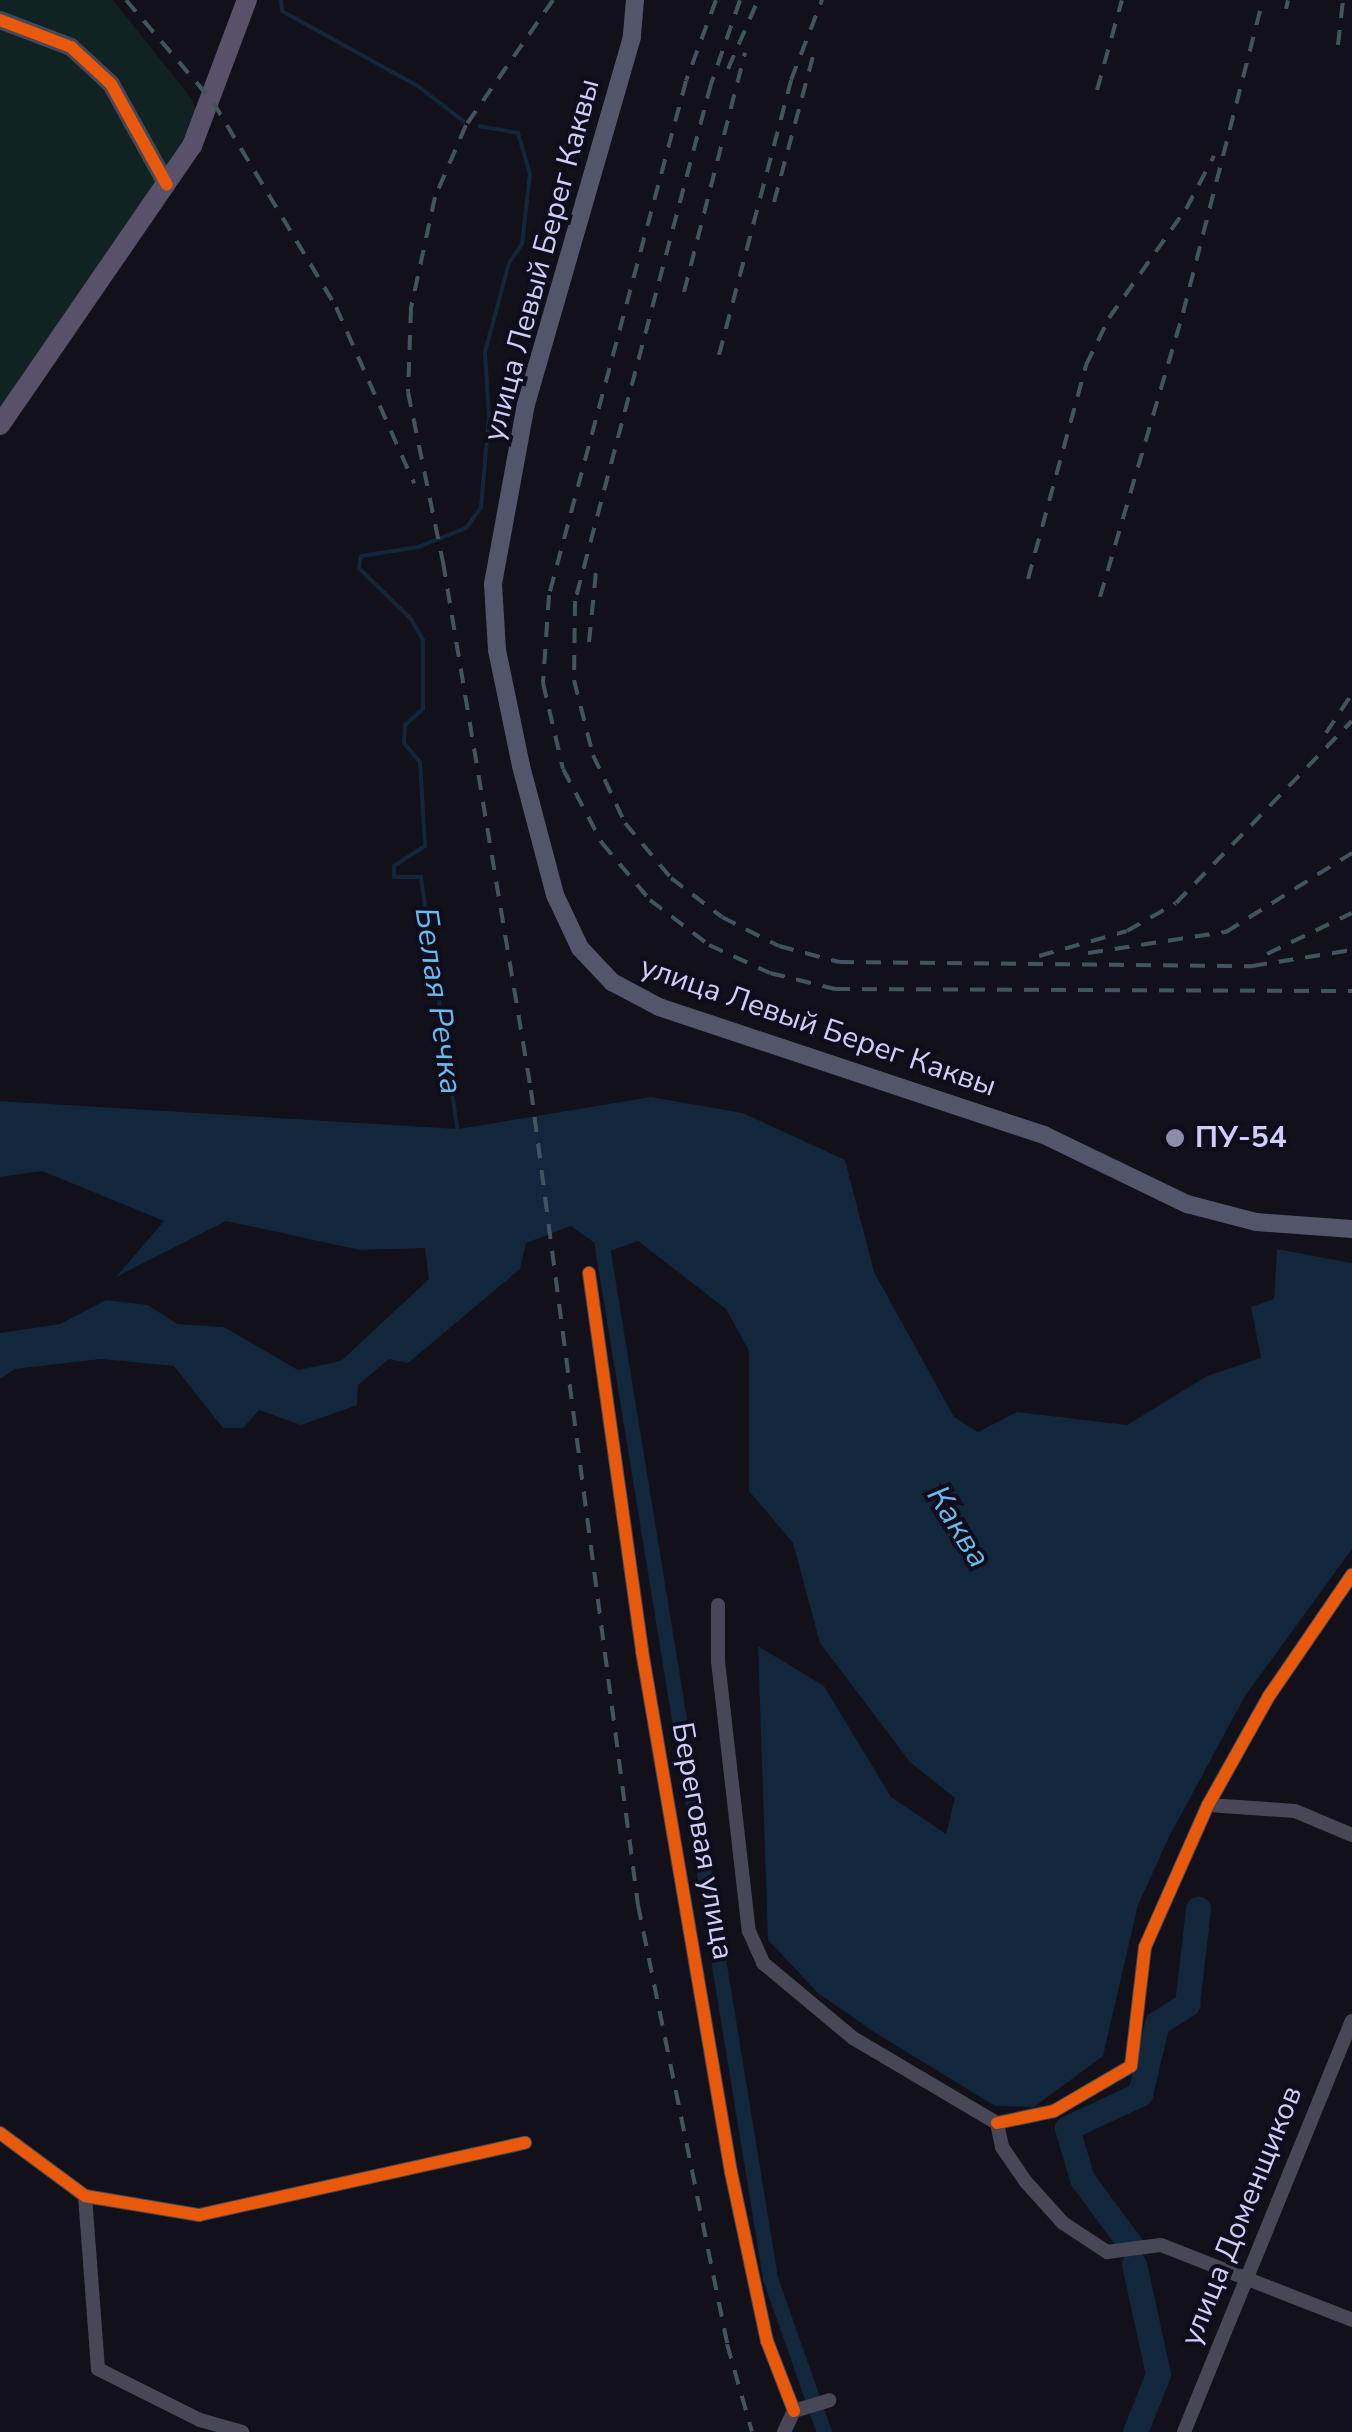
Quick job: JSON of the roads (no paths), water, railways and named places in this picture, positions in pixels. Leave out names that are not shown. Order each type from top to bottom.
[{"type":"main road","points":[[0,425],[167,185],[213,102],[246,0]]},
{"type":"main road","name":"улица Левый Берег Каквы","points":[[635,0],[632,37],[526,404],[494,584],[497,650],[520,766],[555,895],[580,948],[612,982],[658,1007],[1044,1135],[1186,1204],[1256,1222],[1352,1229]]},
{"type":"street","points":[[0,20],[71,47],[111,84],[167,185]]},
{"type":"street","name":"Береговая улица","points":[[589,1274],[642,1651],[731,2172],[767,2341],[794,2411]]},
{"type":"street","points":[[718,1604],[718,1661],[749,1931],[763,1963],[852,2038],[997,2123],[1054,2110],[1131,2066],[1145,1946],[1208,1805],[1269,1696],[1352,1575]]},
{"type":"street","points":[[1208,1805],[1295,1812],[1352,1835]]},
{"type":"street","name":"улица Доменщиков","points":[[1184,2432],[1352,2021]]},
{"type":"street","points":[[997,2123],[1002,2147],[1026,2182],[1063,2223],[1107,2252],[1160,2245],[1246,2275],[1352,2320]]},
{"type":"street","points":[[0,2133],[85,2196],[200,2215],[525,2143]]},
{"type":"street","points":[[85,2196],[98,2369],[200,2420],[242,2432]]},
{"type":"street","points":[[784,2432],[794,2411],[829,2400]]},
{"type":"water","name":"Каква","points":[[651,1097],[743,1113],[845,1160],[874,1272],[954,1417],[978,1432],[1017,1412],[1127,1425],[1207,1376],[1261,1358],[1251,1307],[1274,1299],[1277,1249],[1352,1263],[1352,1549],[1245,1696],[1169,1837],[1138,1905],[1103,2056],[1034,2107],[995,2106],[874,2032],[818,1993],[768,1940],[758,1646],[824,1686],[891,1797],[946,1834],[955,1798],[910,1762],[820,1643],[793,1543],[749,1491],[749,1351],[726,1309],[638,1241],[607,1252],[571,1226],[526,1243],[520,1269],[408,1363],[389,1359],[358,1385],[357,1405],[301,1425],[259,1410],[243,1428],[223,1428],[174,1366],[101,1359],[15,1369],[0,1379],[0,1333],[60,1324],[106,1300],[148,1305],[177,1324],[224,1327],[298,1370],[341,1361],[429,1279],[425,1248],[360,1250],[226,1221],[116,1277],[164,1221],[42,1171],[0,1177],[0,1101],[459,1129]]},
{"type":"waterway","name":"Белая Речка","points":[[281,0],[282,11],[418,86],[463,121]]},
{"type":"waterway","name":"Белая Речка","points":[[458,1134],[421,877],[394,877],[394,866],[425,846],[420,762],[404,743],[405,725],[423,709],[423,640],[411,619],[359,568],[361,556],[418,547],[466,528],[481,507],[489,416],[485,352],[509,263],[522,244],[530,174],[518,133],[480,126]]},
{"type":"waterway","points":[[600,1234],[770,2278],[824,2432]]},
{"type":"waterway","points":[[1130,2244],[1082,2179],[1067,2128],[1140,2094],[1157,2023],[1187,2004],[1198,1909]]},
{"type":"waterway","points":[[1134,2264],[1158,2374],[1135,2432]]},
{"type":"railway","points":[[126,0],[213,102],[336,307],[414,483]]},
{"type":"railway","points":[[553,0],[466,125],[435,197],[411,308],[408,392],[443,562],[531,1090],[638,1905],[727,2344],[752,2432]]},
{"type":"railway","points":[[716,0],[686,81],[549,595],[543,683],[563,769],[602,843],[650,900],[709,945],[770,973],[835,989],[1352,991]]},
{"type":"railway","points":[[740,0],[711,84],[575,601],[574,680],[593,755],[625,823],[671,878],[722,917],[779,946],[839,962],[1252,966],[1352,950]]},
{"type":"railway","points":[[728,69],[758,0]]},
{"type":"railway","points":[[719,355],[791,80],[822,0]]},
{"type":"railway","points":[[1097,90],[1122,0]]},
{"type":"railway","points":[[1100,597],[1183,313],[1263,0]]},
{"type":"railway","points":[[1286,9],[1288,0]]},
{"type":"railway","points":[[1338,45],[1343,0]]},
{"type":"railway","points":[[684,292],[745,53]]},
{"type":"railway","points":[[774,202],[814,53]]},
{"type":"railway","points":[[1028,579],[1086,365],[1109,318],[1186,209],[1214,156]]},
{"type":"railway","points":[[589,642],[596,572]]},
{"type":"railway","points":[[1326,733],[1352,694]]},
{"type":"railway","points":[[1039,956],[1127,931],[1176,903],[1352,721]]},
{"type":"railway","points":[[1088,953],[1226,932],[1352,853]]},
{"type":"railway","points":[[1267,954],[1352,913]]},
{"type":"place","name":"ПУ-54","points":[[1175,1138]]}]
